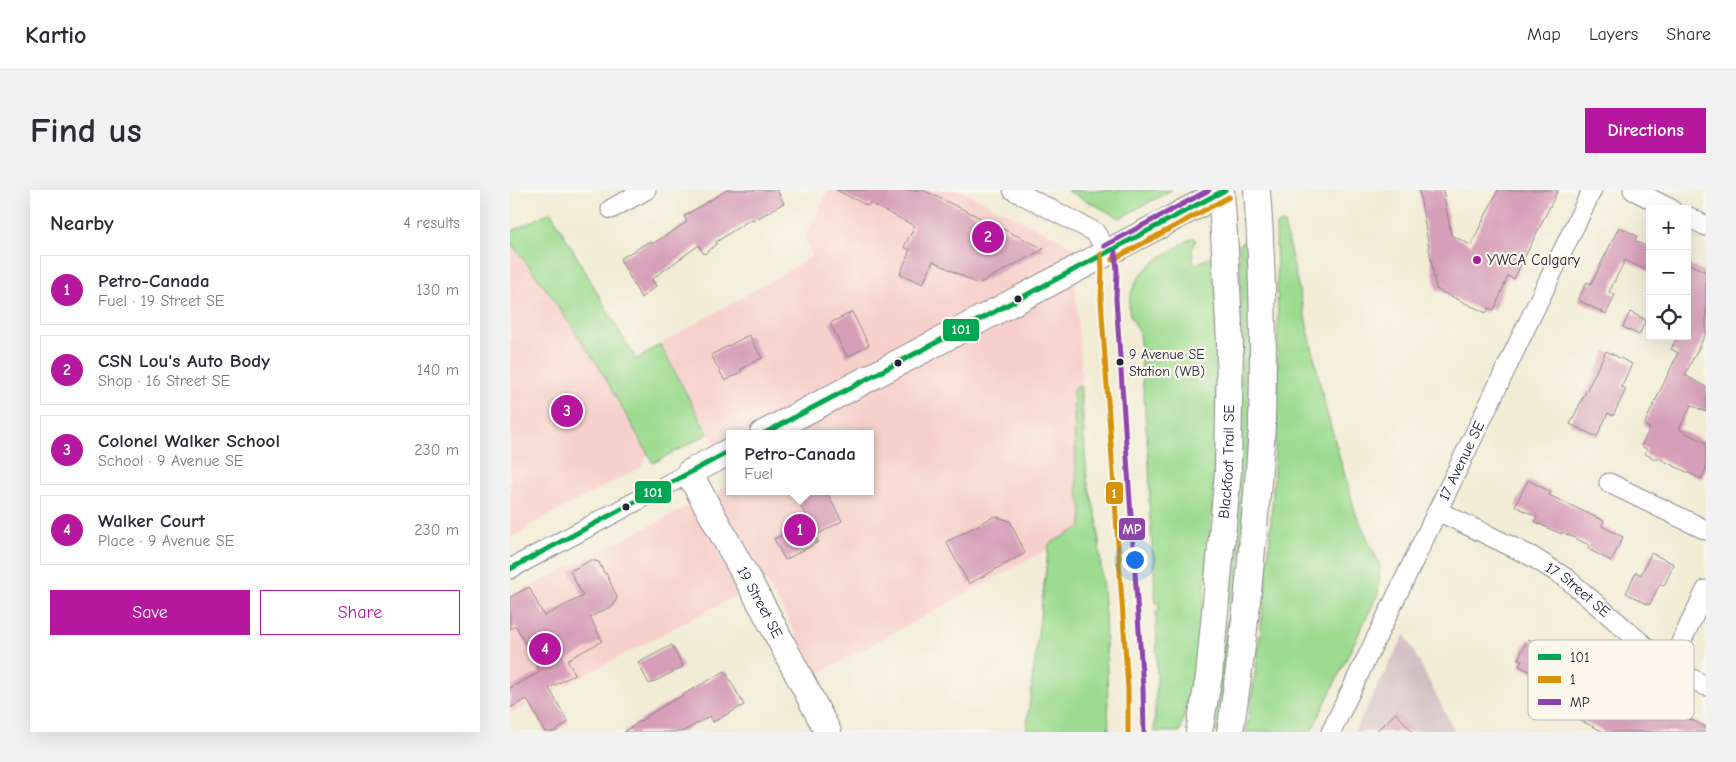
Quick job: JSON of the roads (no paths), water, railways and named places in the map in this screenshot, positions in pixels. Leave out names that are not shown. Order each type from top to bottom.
[{"type":"main road","name":"Blackfoot Trail SE","points":[[1230,732],[1246,617],[1258,479],[1263,372],[1260,232],[1257,190]]},
{"type":"main road","points":[[769,430],[975,320],[1108,253],[1215,194]]},
{"type":"main road","name":"Blackfoot Trail SE","points":[[1200,730],[1209,676],[1228,472],[1230,344],[1225,250],[1215,194]]},
{"type":"main road","points":[[689,473],[726,453]]},
{"type":"main road","name":"19 Street SE","points":[[689,473],[764,609],[828,732]]},
{"type":"street","points":[[611,209],[646,190]]},
{"type":"street","points":[[1012,190],[1095,232],[1108,253]]},
{"type":"street","name":"17 Avenue SE","points":[[1331,732],[1592,190]]},
{"type":"street","points":[[1633,190],[1663,205]]},
{"type":"street","points":[[1691,218],[1706,226]]},
{"type":"street","points":[[510,569],[689,473]]},
{"type":"street","points":[[1609,483],[1706,530]]},
{"type":"street","name":"17 Street SE","points":[[1438,511],[1531,556],[1566,578],[1638,640]]},
{"type":"street","points":[[1682,640],[1706,590]]},
{"type":"street","name":"17 Street SE","points":[[1694,680],[1706,686]]},
{"type":"place","name":"CSN Lou's Auto Body","points":[[988,237]]},
{"type":"place","name":"YWCA Calgary","points":[[1477,260]]},
{"type":"place","name":"9 Avenue SE Station (WB)","points":[[1120,362]]},
{"type":"place","name":"Colonel Walker School","points":[[567,411]]},
{"type":"place","name":"Petro-Canada","points":[[800,530]]},
{"type":"place","name":"Walker Court","points":[[545,649]]}]
